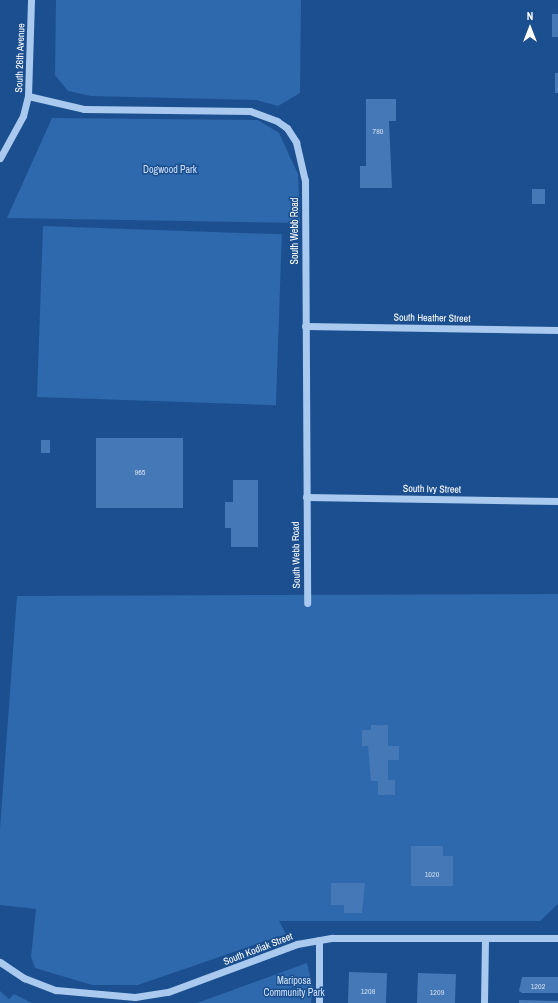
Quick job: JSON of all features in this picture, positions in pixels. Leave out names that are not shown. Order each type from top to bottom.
[{"type":"street","name":"South 26th Avenue","points":[[0,158],[23,116],[28,96],[31,0]]},
{"type":"street","name":"South Webb Road","points":[[28,96],[84,109],[250,111],[264,114],[287,128],[296,142],[305,180],[307,603]]},
{"type":"street","name":"South Heather Street","points":[[305,326],[558,330]]},
{"type":"street","name":"South Ivy Street","points":[[306,497],[558,501]]},
{"type":"street","name":"South Kodiak Street","points":[[0,962],[24,978],[56,990],[135,997],[175,990],[297,944],[319,940],[558,938]]},
{"type":"street","points":[[484,1003],[485,939]]},
{"type":"street","points":[[319,940],[319,1003]]},
{"type":"green space","points":[[56,0],[301,0],[300,93],[278,106],[256,100],[91,96],[68,91],[55,75]]},
{"type":"green space","name":"Dogwood Park","points":[[52,118],[258,120],[279,133],[298,174],[300,223],[7,218]]},
{"type":"green space","points":[[43,226],[282,234],[276,405],[37,397]]},
{"type":"green space","points":[[558,594],[558,904],[540,921],[279,921],[286,934],[138,985],[92,985],[35,968],[31,957],[36,909],[0,905],[0,829],[17,596]]},
{"type":"green space","name":"Mariposa Community Park","points":[[307,963],[313,988],[311,1003],[197,1003]]},
{"type":"green space","points":[[0,991],[9,999],[14,994],[32,1003],[0,1003]]},
{"type":"building","points":[[552,14],[558,14],[558,37],[552,37]]},
{"type":"building","points":[[555,73],[558,73],[558,93],[555,93]]},
{"type":"building","points":[[366,99],[396,99],[396,121],[389,121],[392,188],[360,188],[360,166],[366,166]]},
{"type":"building","points":[[532,189],[545,189],[545,204],[532,204]]},
{"type":"building","points":[[96,438],[183,438],[183,508],[96,508]]},
{"type":"building","points":[[41,440],[50,440],[50,453],[41,453]]},
{"type":"building","points":[[233,480],[258,480],[258,547],[231,547],[231,528],[225,528],[225,502],[233,502]]},
{"type":"building","points":[[371,725],[388,725],[388,746],[399,746],[399,760],[388,760],[388,780],[395,780],[395,795],[378,795],[378,781],[371,781],[368,746],[362,746],[362,730],[371,730]]},
{"type":"building","points":[[411,846],[443,846],[443,856],[453,856],[453,886],[411,886]]},
{"type":"building","points":[[331,883],[365,883],[362,913],[344,913],[344,905],[331,905]]},
{"type":"building","points":[[349,972],[387,973],[386,1003],[348,1003]]},
{"type":"building","points":[[418,973],[456,974],[455,1003],[417,1003]]},
{"type":"building","points":[[522,977],[558,977],[558,993],[522,993],[519,991]]},
{"type":"building","points":[[519,1000],[558,1001],[558,1003],[519,1003]]}]
